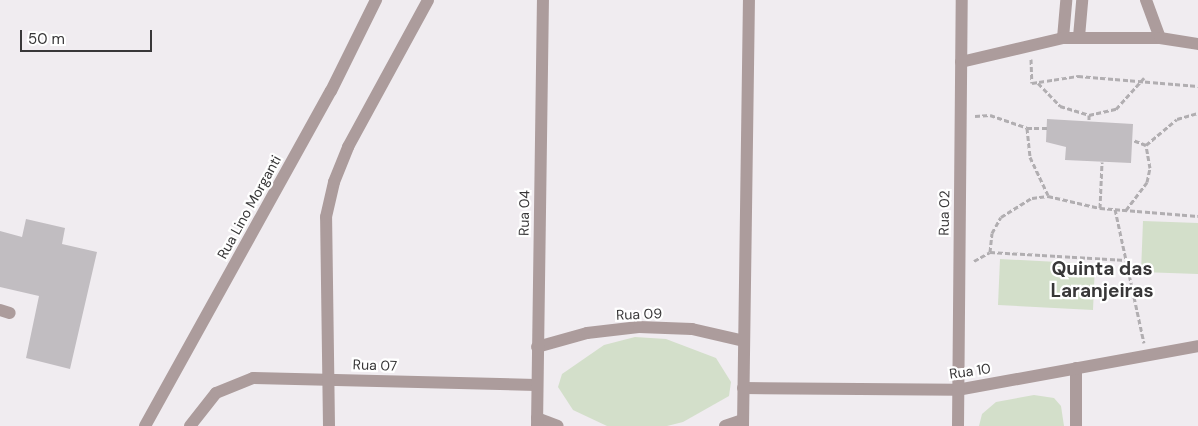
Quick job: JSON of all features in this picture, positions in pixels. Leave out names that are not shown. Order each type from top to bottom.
[{"type":"street","name":"Rua Lino Morganti","points":[[145,426],[331,91],[376,0]]},
{"type":"street","points":[[328,426],[326,217],[334,182],[348,147],[428,0]]},
{"type":"street","name":"Rua 04","points":[[537,422],[536,347],[543,0]]},
{"type":"street","points":[[725,426],[743,423],[749,0]]},
{"type":"street","name":"Rua 02","points":[[958,426],[962,0]]},
{"type":"street","points":[[1063,38],[1066,0]]},
{"type":"street","points":[[1146,0],[1160,38]]},
{"type":"street","points":[[1079,37],[1081,1]]},
{"type":"street","points":[[961,62],[1030,43],[1063,38],[1160,38],[1198,44]]},
{"type":"street","name":"Rua 09","points":[[536,347],[587,333],[639,327],[692,329],[744,341]]},
{"type":"street","name":"Rua 10","points":[[743,388],[957,390],[1198,346]]},
{"type":"street","points":[[1076,368],[1076,426]]},
{"type":"street","name":"Rua 07","points":[[190,426],[216,393],[253,378],[536,385]]},
{"type":"street","points":[[537,422],[558,426]]},
{"type":"path","points":[[1030,43],[1032,83],[1078,76],[1144,78],[1198,86]]},
{"type":"path","points":[[1038,83],[1053,102],[1088,115],[1116,109],[1144,78]]},
{"type":"path","points":[[1146,145],[1177,119],[1198,114]]},
{"type":"path","points":[[960,119],[990,115],[1027,128],[1046,128]]},
{"type":"path","points":[[1088,115],[1089,121]]},
{"type":"path","points":[[1027,128],[1030,157],[1048,196]]},
{"type":"path","points":[[1133,140],[1146,145]]},
{"type":"path","points":[[1126,211],[1147,182],[1146,145]]},
{"type":"path","points":[[1100,208],[1102,162]]},
{"type":"path","points":[[990,252],[992,233],[1001,217],[1017,204],[1048,196],[1100,208],[1198,216]]},
{"type":"path","points":[[1115,209],[1146,355]]},
{"type":"path","points":[[958,272],[990,252],[1126,260]]},
{"type":"green space","points":[[1143,221],[1198,223],[1198,274],[1141,272]]},
{"type":"green space","points":[[1000,259],[1095,264],[1093,310],[998,305]]},
{"type":"green space","points":[[635,337],[666,339],[716,358],[731,382],[729,396],[683,422],[667,426],[607,426],[573,410],[558,387],[562,374],[604,345]]},
{"type":"green space","points":[[1034,395],[1054,398],[1061,406],[1064,426],[979,426],[982,414],[996,402]]},
{"type":"building","points":[[1047,119],[1133,124],[1131,163],[1065,160],[1066,147],[1046,142]]},
{"type":"building","points":[[26,219],[65,228],[62,244],[97,252],[70,369],[26,358],[39,296],[0,287],[0,231],[22,237]]},
{"type":"district","name":"Quinta das Laranjeiras","points":[[1102,280]]}]
